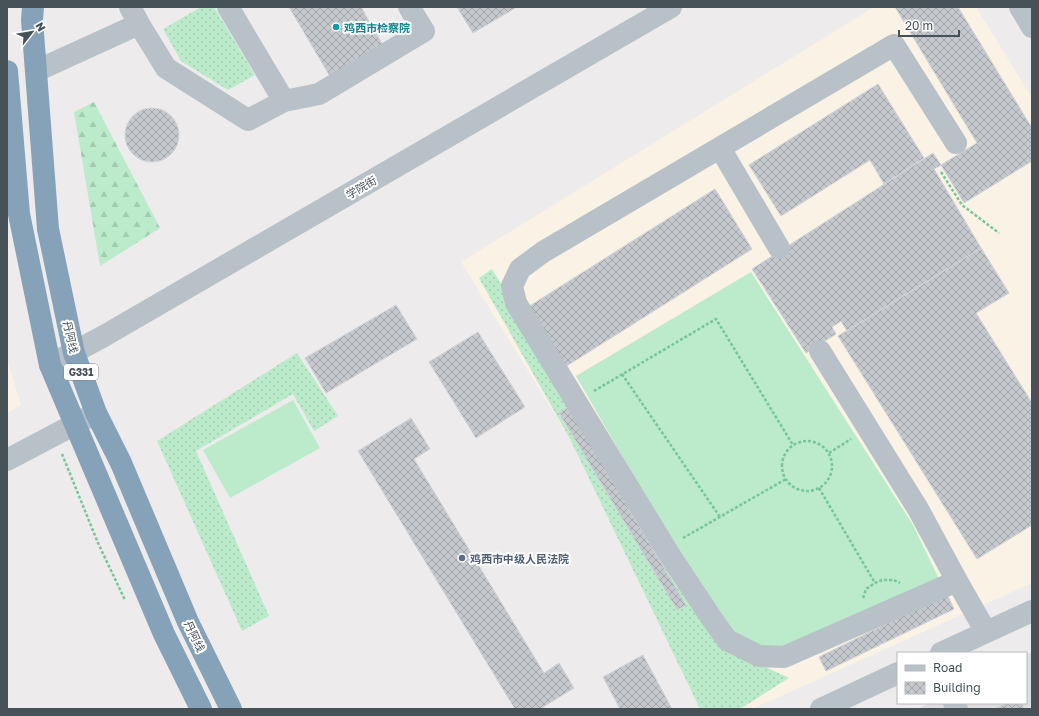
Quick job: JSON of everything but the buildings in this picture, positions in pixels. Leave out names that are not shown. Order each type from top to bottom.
[{"type":"highway","name":"丹阿线","points":[[33,7],[32,20],[48,230],[74,353],[96,413],[121,463],[188,622],[231,709]]},
{"type":"highway","name":"G331","points":[[7,71],[19,214],[50,366],[164,634],[201,709]]},
{"type":"street","points":[[228,7],[284,101]]},
{"type":"street","points":[[36,71],[135,16],[166,68],[248,120],[284,101],[319,94],[424,31],[409,7]]},
{"type":"street","name":"学院街","points":[[50,366],[670,7]]},
{"type":"street","points":[[1020,7],[1032,27]]},
{"type":"street","points":[[956,143],[894,45],[543,252],[520,269],[512,286],[516,303],[576,402],[666,548],[727,640],[759,656],[784,657],[957,581]]},
{"type":"street","points":[[720,148],[779,248]]},
{"type":"street","points":[[820,351],[918,509],[986,632]]},
{"type":"street","points":[[7,460],[96,413]]},
{"type":"street","points":[[944,652],[1032,611]]},
{"type":"street","points":[[821,709],[897,673]]},
{"type":"path","points":[[941,172],[962,205],[999,233]]},
{"type":"path","points":[[576,402],[716,319],[793,445]]},
{"type":"path","points":[[622,374],[720,517]]},
{"type":"path","points":[[809,440],[817,442],[829,453],[832,460],[830,477],[826,483],[819,488],[811,491],[802,491],[795,488],[786,479],[782,467],[783,458],[793,445],[809,440]]},
{"type":"path","points":[[666,548],[786,479]]},
{"type":"path","points":[[819,488],[875,583]]},
{"type":"shaded area","points":[[874,7],[976,7],[1032,98],[1032,583],[752,709],[700,709],[570,439],[461,262]]},
{"type":"shaded area","points":[[7,359],[21,405],[7,413]]},
{"type":"shaded area","points":[[1032,652],[1032,709],[917,709],[928,704],[1027,704],[1027,654]]},
{"type":"green space","points":[[201,7],[214,7],[255,75],[228,90],[181,61],[163,29]]},
{"type":"green space","points":[[94,102],[160,228],[100,266],[74,112]]},
{"type":"green space","points":[[492,269],[723,647],[789,678],[740,709],[700,709],[570,439],[479,278]]},
{"type":"green space","points":[[751,272],[913,525],[940,581],[791,652],[758,651],[731,637],[710,609],[576,376]]},
{"type":"green space","points":[[297,353],[338,416],[314,431],[293,394],[196,451],[269,616],[242,631],[157,441]]},
{"type":"green space","points":[[293,400],[320,448],[230,498],[203,450]]},
{"type":"place","name":"鸡西市检察院","points":[[336,27]]},
{"type":"place","name":"鸡西市中级人民法院","points":[[462,558]]}]
